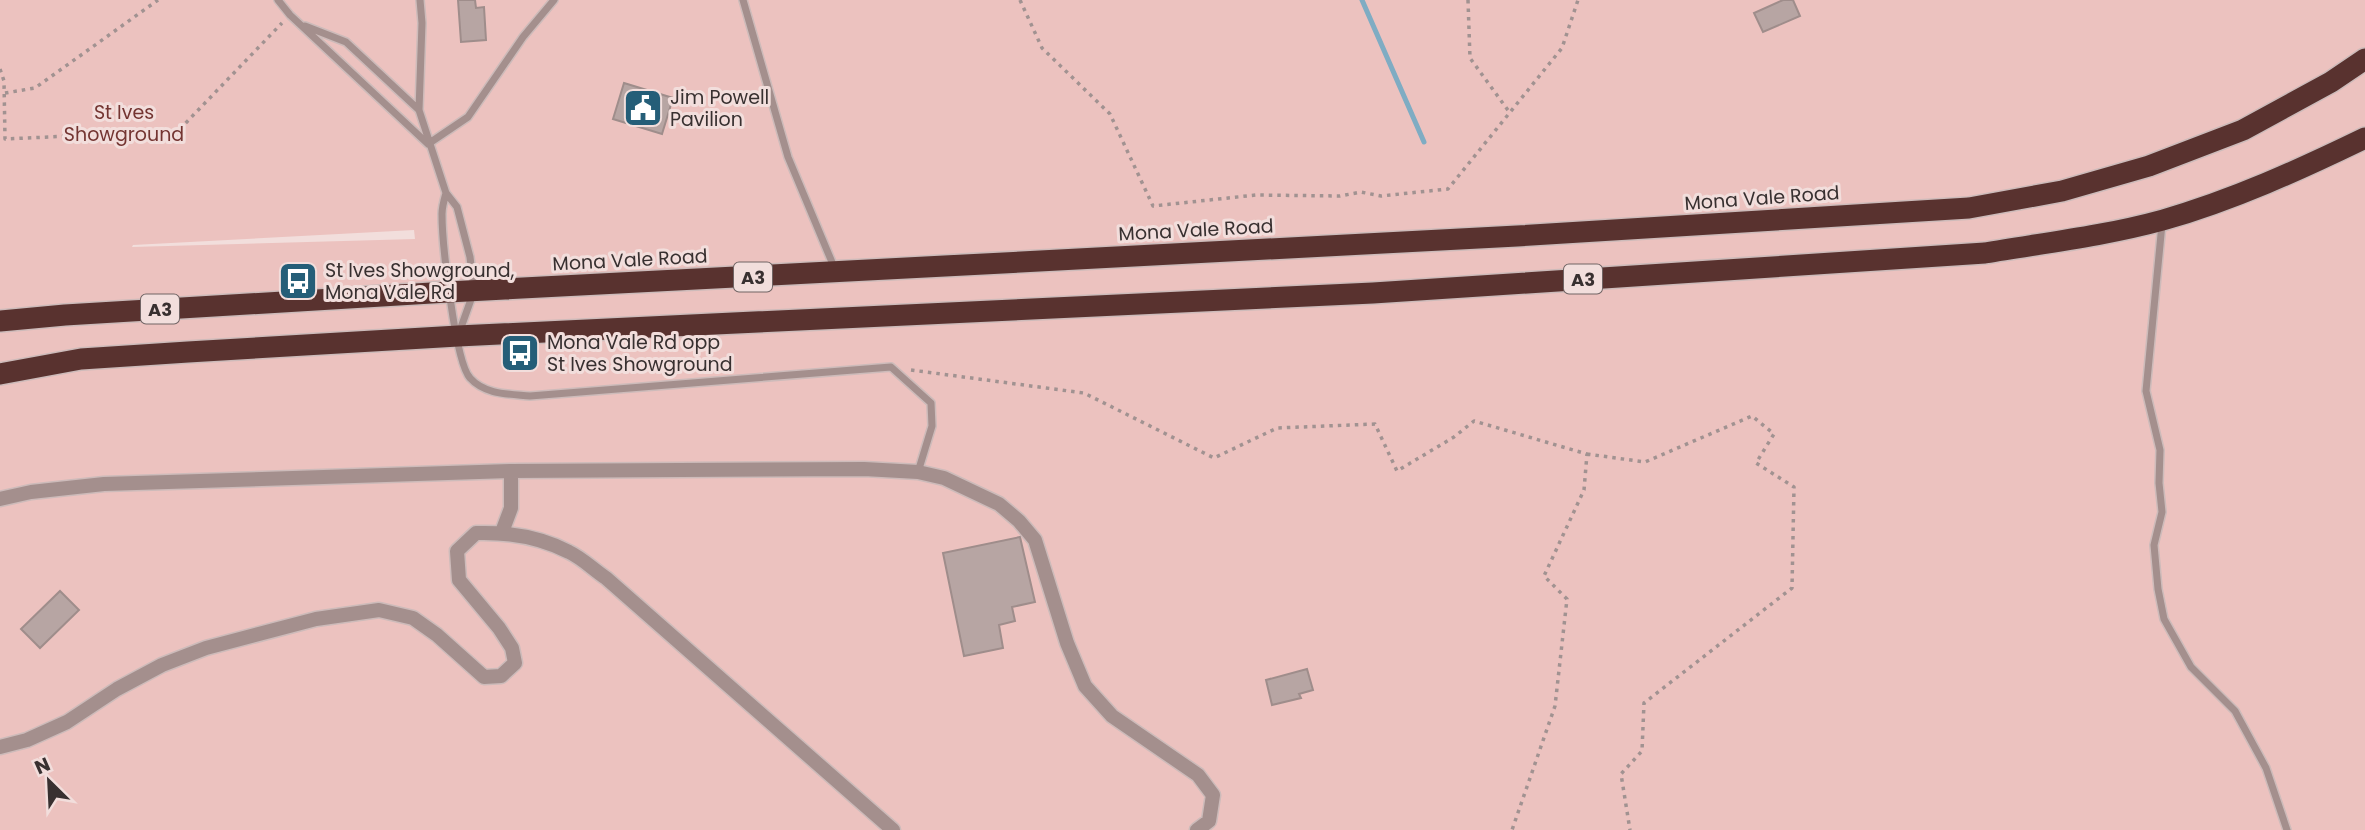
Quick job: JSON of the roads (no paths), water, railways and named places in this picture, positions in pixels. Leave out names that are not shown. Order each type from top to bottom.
[{"type":"highway","name":"Mona Vale Road","points":[[0,321],[448,292],[1517,236],[1969,208],[2062,191],[2148,166],[2243,130],[2331,82],[2365,59]]},
{"type":"highway","name":"A3","points":[[0,374],[80,359],[458,336],[1373,293],[1985,253],[2162,220],[2232,198],[2304,168],[2365,138]]},
{"type":"street","points":[[0,499],[31,492],[104,484],[510,471],[864,469],[918,472],[944,478],[989,498],[1019,521],[1035,540],[1049,577],[1067,643],[1085,686],[1112,716],[1198,775],[1213,795],[1209,821],[1197,830]]},
{"type":"street","points":[[502,532],[511,508],[510,471]]},
{"type":"street","points":[[0,747],[27,740],[67,722],[117,689],[162,665],[206,648],[316,619],[379,610],[413,618],[437,635],[484,677],[501,677],[515,663],[512,648],[459,580],[457,551],[476,533],[502,532],[530,538],[570,552],[606,578],[892,830]]},
{"type":"lane","points":[[278,0],[290,15],[428,144]]},
{"type":"lane","points":[[420,0],[422,23],[419,110],[446,193],[457,207],[470,257],[474,291],[458,336]]},
{"type":"lane","points":[[428,144],[468,117],[523,37],[554,0]]},
{"type":"lane","points":[[743,0],[788,158],[836,272]]},
{"type":"lane","points":[[301,25],[346,42],[419,110]]},
{"type":"lane","points":[[446,193],[441,212],[448,292],[461,364],[470,379],[489,391],[530,396],[891,367],[931,403],[932,426],[918,472]]},
{"type":"lane","points":[[2162,220],[2146,391],[2160,450],[2162,512],[2154,545],[2164,619],[2191,667],[2235,711],[2266,768],[2287,830]]},
{"type":"waterway","points":[[1362,0],[1424,142]]},
{"type":"place","name":"Jim Powell Pavilion","points":[[643,108]]},
{"type":"place","name":"St Ives Showground, Mona Vale Rd","points":[[298,281]]},
{"type":"place","name":"Mona Vale Rd opp St Ives Showground","points":[[520,353]]},
{"type":"park label","name":"St Ives Showground","points":[[124,123]]}]
